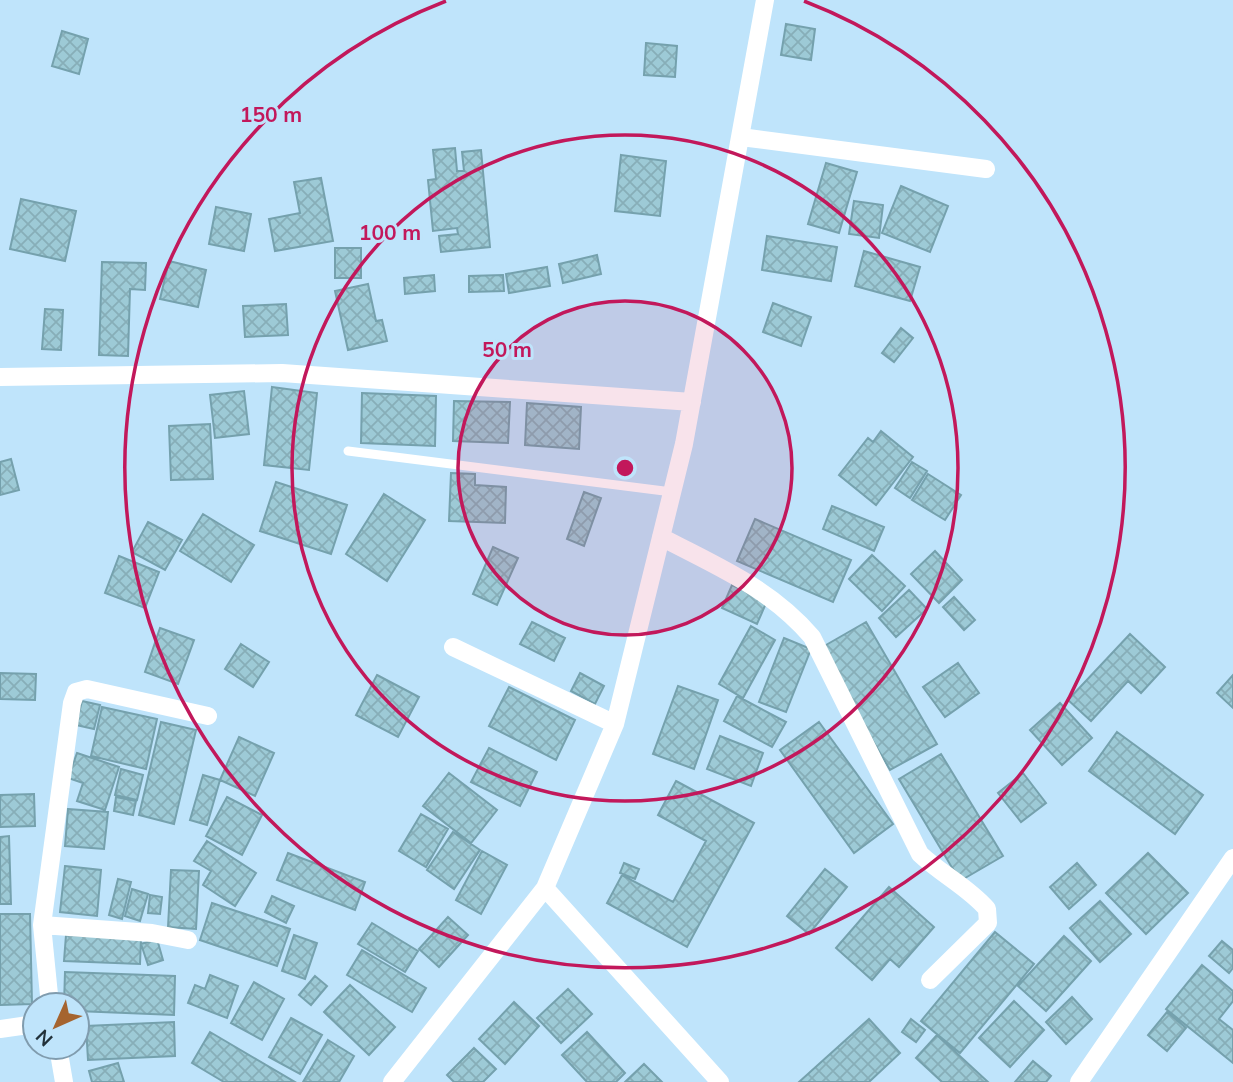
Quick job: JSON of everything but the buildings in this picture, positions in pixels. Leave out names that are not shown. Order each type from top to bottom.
[{"type":"street","points":[[392,1082],[544,888],[615,724],[692,402],[765,0]]},
{"type":"street","points":[[741,137],[986,169]]},
{"type":"street","points":[[0,377],[282,373],[692,402]]},
{"type":"street","points":[[661,537],[762,590],[795,618],[812,637],[920,853],[940,873],[977,897],[987,909],[988,923],[930,980]]},
{"type":"street","points":[[453,647],[615,724]]},
{"type":"street","points":[[49,991],[42,925],[72,703],[76,692],[87,689],[208,716]]},
{"type":"street","points":[[1079,1082],[1233,858]]},
{"type":"street","points":[[544,888],[720,1082]]},
{"type":"street","points":[[42,925],[152,933],[188,940]]},
{"type":"street","points":[[0,1029],[21,1026]]},
{"type":"street","points":[[60,1061],[64,1082]]},
{"type":"lane","points":[[348,451],[672,492]]}]
